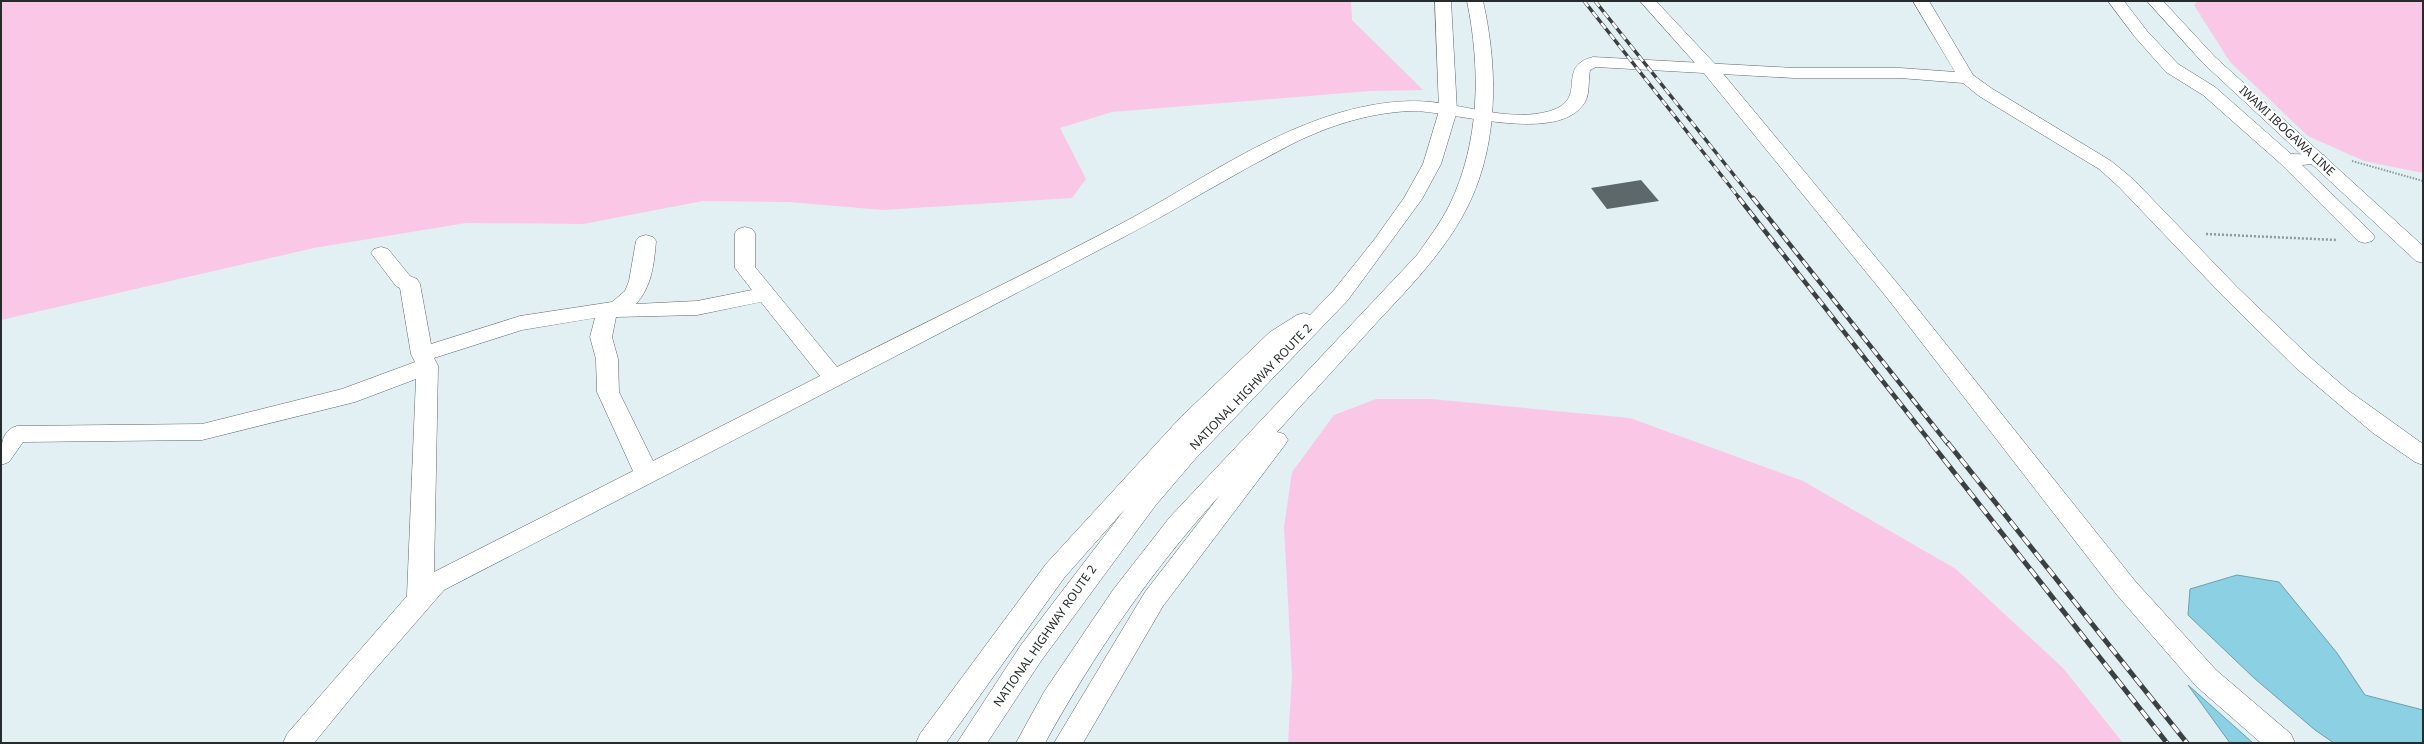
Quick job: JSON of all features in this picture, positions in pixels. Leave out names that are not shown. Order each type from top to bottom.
[{"type":"main road","name":"NATIONAL HIGHWAY ROUTE 2","points":[[971,743],[1031,653],[1146,500],[1188,452],[1340,295],[1381,244],[1413,199],[1432,164],[1448,111],[1445,14],[1443,1]]},
{"type":"main road","points":[[1030,743],[1054,700],[1122,597],[1174,530],[1379,306],[1424,259],[1459,205],[1471,170],[1484,115],[1483,40],[1474,1]]},
{"type":"main road","points":[[1648,1],[1709,68],[1895,294],[2126,588],[2206,678],[2281,743]]},
{"type":"main road","points":[[1921,1],[1967,78],[1985,92],[2105,164],[2126,182],[2283,346],[2336,394],[2423,456]]},
{"type":"main road","points":[[2116,1],[2141,34],[2172,68],[2208,91],[2287,160],[2365,237]]},
{"type":"main road","name":"IWAMI IBOGAWA LINE","points":[[2156,1],[2210,60],[2423,257]]},
{"type":"main road","points":[[297,743],[354,674],[435,583],[1125,229],[1291,137],[1350,115],[1416,106],[1521,119],[1544,117],[1571,107],[1579,99],[1581,88],[1579,79],[1582,68],[1593,62],[1794,74],[1900,74],[1967,78]]},
{"type":"main road","points":[[2287,160],[2318,159]]},
{"type":"main road","points":[[745,233],[745,268],[834,379]]},
{"type":"main road","points":[[646,241],[643,270],[633,294],[627,302],[614,308],[606,314],[601,337],[607,359],[608,392],[647,474]]},
{"type":"main road","points":[[381,253],[403,281],[410,284],[424,360],[420,600]]},
{"type":"main road","points":[[1,456],[17,434],[202,432],[347,396],[424,360],[520,323],[614,308],[636,311],[698,308],[766,294]]},
{"type":"main road","points":[[930,743],[1055,571],[1189,423],[1278,337],[1340,295]]},
{"type":"main road","points":[[1068,743],[1154,599],[1261,456],[1364,338],[1379,306]]},
{"type":"path","points":[[2318,159],[2336,157],[2423,181]]},
{"type":"path","points":[[2176,234],[2344,240],[2365,237]]},
{"type":"shaded area","points":[[1,1],[1351,1],[1352,20],[1423,90],[1370,91],[1112,112],[1060,128],[1086,179],[1072,198],[883,210],[788,202],[703,201],[583,224],[466,223],[314,248],[1,320]]},
{"type":"shaded area","points":[[2198,1],[2423,1],[2423,173],[2364,161],[2308,136],[2230,62],[2194,5]]},
{"type":"shaded area","points":[[1376,399],[1431,399],[1630,418],[1803,481],[1956,569],[2063,668],[2123,743],[1288,743],[1292,676],[1284,527],[1292,472],[1334,415]]},
{"type":"water","points":[[2237,575],[2279,582],[2337,653],[2365,695],[2423,710],[2423,743],[2334,743],[2315,730],[2254,678],[2188,615],[2190,589]]},
{"type":"water","points":[[2188,685],[2253,743],[2230,743]]},
{"type":"building","points":[[1641,180],[1659,201],[1607,209],[1591,188]]},
{"type":"railway","points":[[1584,1],[1740,199]]},
{"type":"railway","points":[[1595,1],[1753,199]]},
{"type":"railway","points":[[1739,198],[1932,444]]},
{"type":"railway","points":[[1753,198],[1948,444]]},
{"type":"railway","points":[[1931,443],[2167,743]]},
{"type":"railway","points":[[1948,443],[2187,743]]}]
